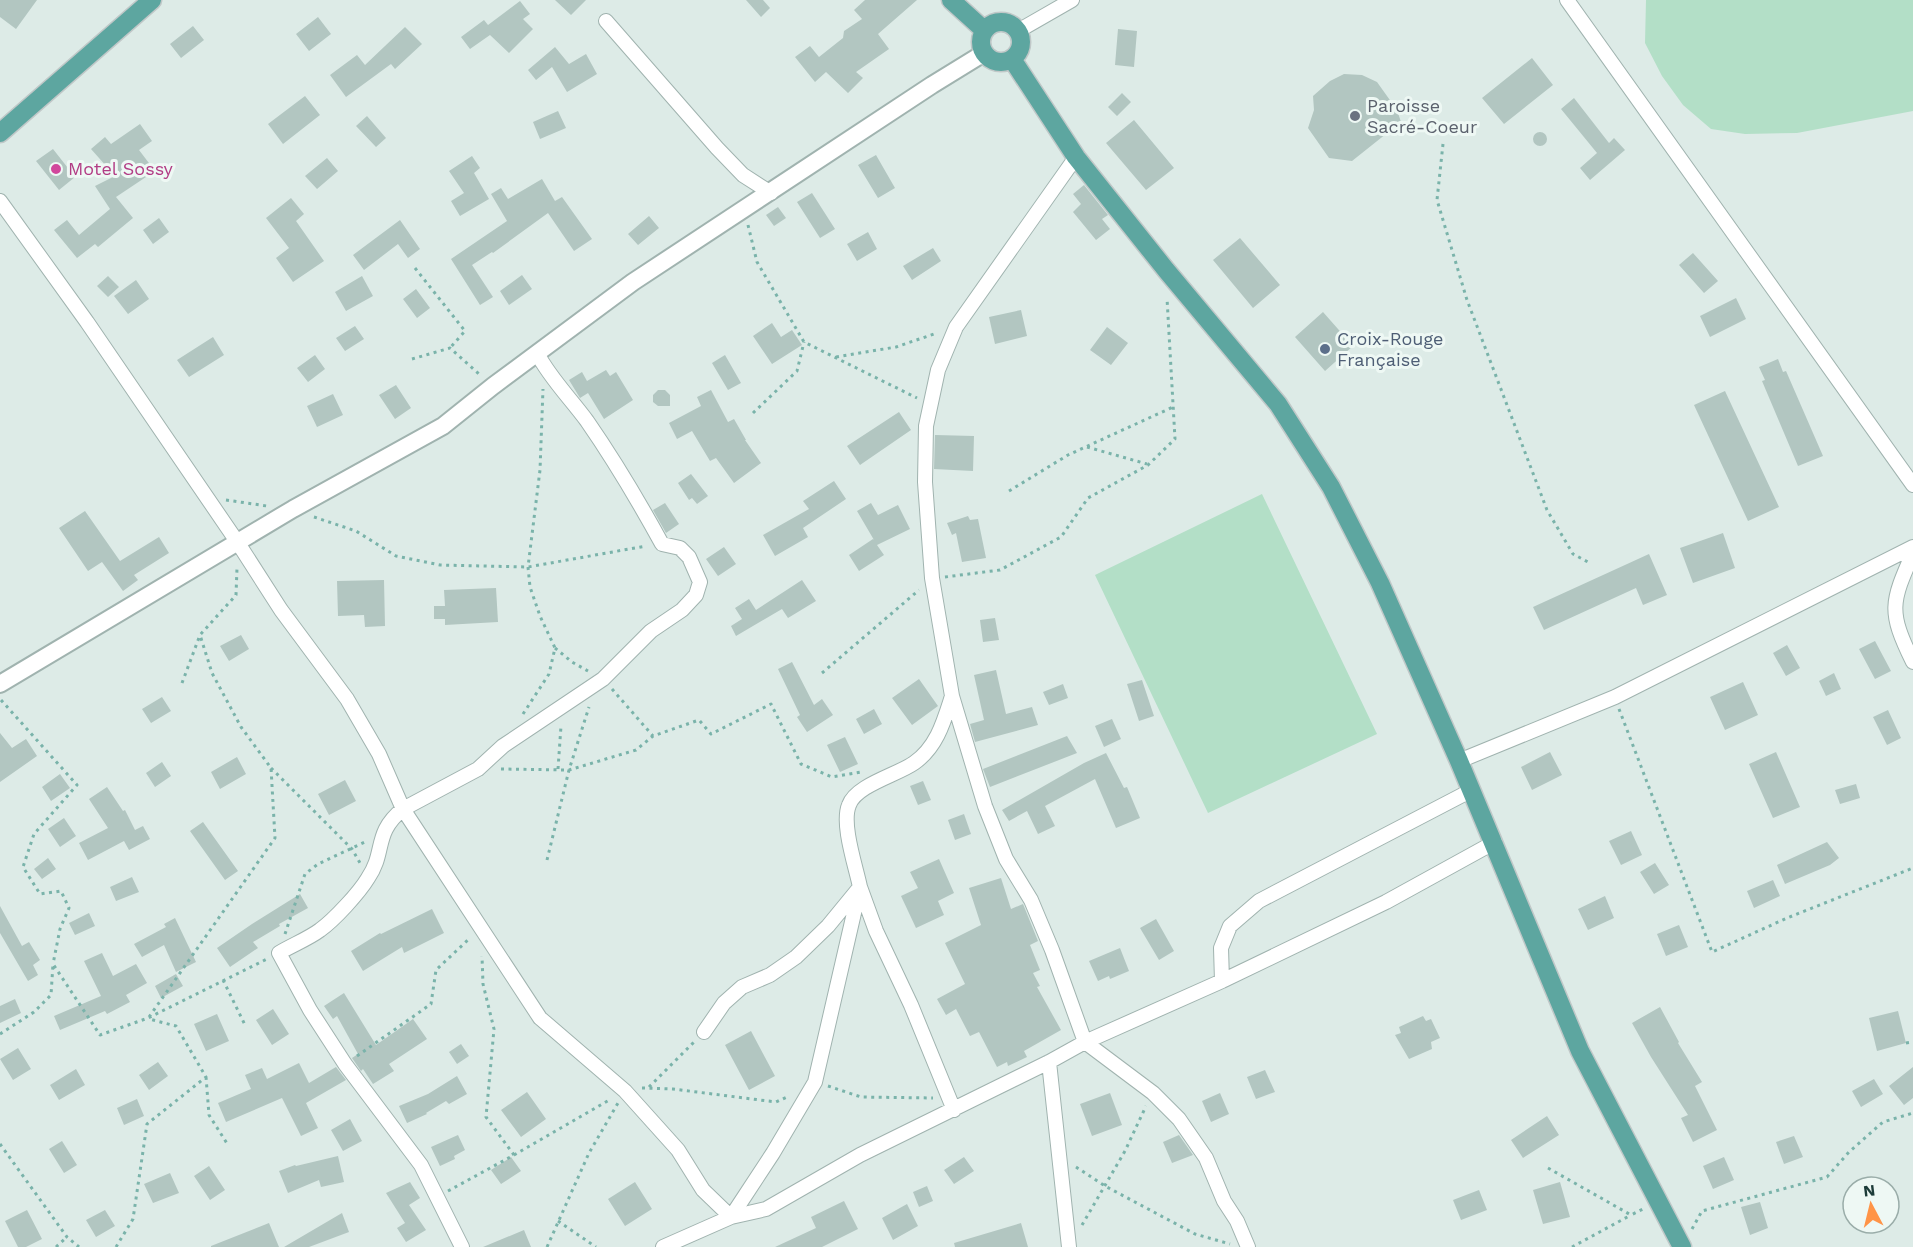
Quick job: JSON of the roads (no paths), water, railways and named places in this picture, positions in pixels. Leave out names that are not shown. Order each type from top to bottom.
[{"type":"main road","points":[[0,133],[152,0]]},
{"type":"main road","points":[[951,0],[984,30]]},
{"type":"main road","points":[[1006,22],[1018,31],[1022,38],[1021,46],[1018,54],[1012,59],[997,62],[989,59],[984,53],[981,38],[984,30],[990,25],[1006,22]]},
{"type":"main road","points":[[1012,59],[1076,157],[1166,270],[1278,404],[1331,487],[1380,583],[1495,842],[1580,1051],[1682,1247]]},
{"type":"street","points":[[1018,31],[1072,0]]},
{"type":"street","points":[[1567,0],[1913,485]]},
{"type":"street","points":[[606,21],[717,148],[743,175],[771,193]]},
{"type":"street","points":[[0,684],[294,509],[444,426],[493,386],[540,358],[633,282],[984,53]]},
{"type":"street","points":[[1076,157],[956,327],[938,370],[926,426],[925,482],[932,578],[952,696],[985,806],[1006,859],[1035,910],[1052,950],[1085,1042],[1153,1093],[1179,1119],[1206,1158],[1224,1201],[1237,1221],[1248,1247]]},
{"type":"street","points":[[0,201],[87,322],[281,610],[347,699],[379,754],[403,809],[540,1018],[624,1091],[678,1150],[703,1190],[732,1218]]},
{"type":"street","points":[[462,1247],[421,1164],[345,1064],[310,1010],[279,953],[321,929],[369,878],[377,859],[383,831],[392,817],[478,769],[503,746],[603,679],[651,630],[682,610],[696,595],[700,582],[689,557],[680,548],[662,544],[643,508],[592,429],[540,358]]},
{"type":"street","points":[[1459,761],[1615,697],[1913,547]]},
{"type":"street","points":[[1913,553],[1898,588],[1894,605],[1895,620],[1913,662]]},
{"type":"street","points":[[951,1104],[911,1005],[876,931],[860,887],[847,825],[848,806],[854,796],[915,762],[938,737],[952,696]]},
{"type":"street","points":[[1222,981],[1221,948],[1230,926],[1259,902],[1472,790]]},
{"type":"street","points":[[663,1247],[732,1218],[766,1209],[951,1104],[1049,1062],[1085,1042],[1222,981],[1386,902],[1495,842]]},
{"type":"street","points":[[732,1218],[773,1154],[814,1082],[860,887]]},
{"type":"street","points":[[704,1032],[724,1003],[742,987],[770,975],[796,957],[828,926],[860,887]]},
{"type":"street","points":[[1049,1062],[1069,1247]]},
{"type":"place","name":"Paroisse Sacré-Coeur","points":[[1355,116]]},
{"type":"place","name":"Motel Sossy","points":[[56,169]]},
{"type":"place","name":"Croix-Rouge Française","points":[[1325,349]]}]
